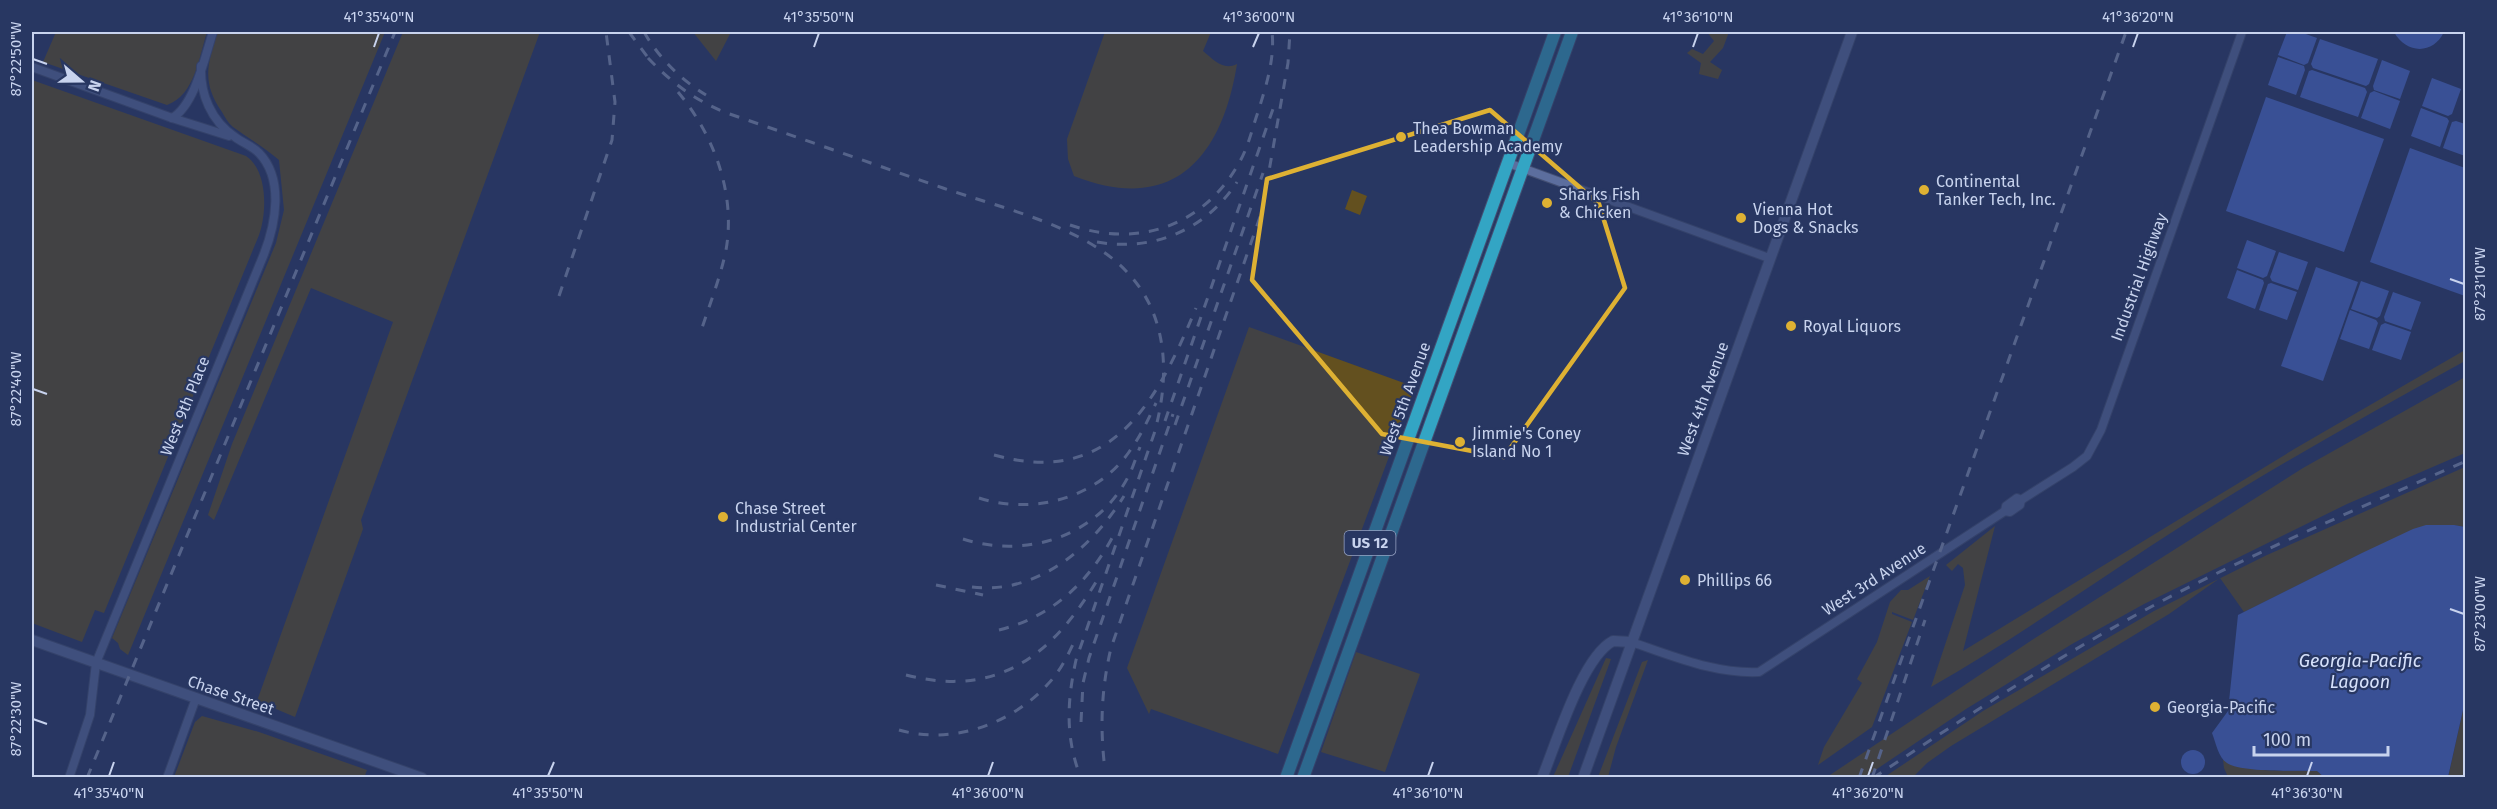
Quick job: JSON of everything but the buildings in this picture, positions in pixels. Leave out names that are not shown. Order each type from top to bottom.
[{"type":"main road","name":"West 5th Avenue","points":[[1286,777],[1555,32]]},
{"type":"main road","name":"West 5th Avenue","points":[[1303,777],[1572,32]]},
{"type":"main road","name":"West 4th Avenue","points":[[1583,777],[1852,32]]},
{"type":"main road","points":[[1455,309],[1470,314]]},
{"type":"main road","points":[[1335,638],[1351,644]]},
{"type":"main road","name":"Chase Street","points":[[32,640],[422,777]]},
{"type":"main road","points":[[1542,777],[1580,686],[1597,654],[1613,640],[1631,642]]},
{"type":"street","points":[[172,118],[186,104],[213,32]]},
{"type":"street","name":"Industrial Highway","points":[[2005,511],[2010,512],[2019,506],[2021,500],[2073,467],[2086,456],[2101,430],[2242,32]]},
{"type":"street","name":"West 9th Place","points":[[69,777],[90,715],[96,663],[273,229],[276,209],[270,171],[261,155],[221,125],[207,104],[201,86],[201,66]]},
{"type":"street","points":[[32,67],[172,118],[236,138]]},
{"type":"street","points":[[1508,163],[1770,258]]},
{"type":"street","name":"West 3rd Avenue","points":[[1631,642],[1712,669],[1743,673],[1759,672],[2005,511]]},
{"type":"street","points":[[167,777],[196,698]]},
{"type":"highlighted area","points":[[1490,110],[1599,204],[1625,288],[1504,457],[1382,434],[1252,280],[1267,179]]},
{"type":"shaded area","points":[[56,32],[207,32],[190,84],[184,93],[167,105],[43,62]]},
{"type":"shaded area","points":[[385,32],[128,655],[112,638],[276,243],[284,210],[279,160],[231,125],[211,92],[209,64],[217,33]]},
{"type":"shaded area","points":[[403,32],[540,32],[361,520],[363,529],[295,717],[257,701],[393,322],[311,288],[214,520],[208,515],[232,444]]},
{"type":"shaded area","points":[[693,32],[731,32],[716,61]]},
{"type":"shaded area","points":[[1105,32],[1211,32],[1203,51],[1223,65],[1237,64],[1230,97],[1219,127],[1205,151],[1187,170],[1165,182],[1139,188],[1109,186],[1074,176],[1068,159],[1067,139]]},
{"type":"shaded area","points":[[1707,32],[1729,32],[1723,48],[1710,62],[1722,70],[1718,79],[1699,74],[1701,63],[1687,53],[1692,49],[1703,54],[1714,41]]},
{"type":"shaded area","points":[[32,80],[246,156],[258,172],[264,193],[262,226],[259,235],[104,613],[95,610],[82,642],[32,623]]},
{"type":"shaded area","points":[[1352,190],[1367,196],[1360,215],[1345,209]]},
{"type":"shaded area","points":[[1249,327],[1415,387],[1278,754],[1151,709],[1149,714],[1127,668]]},
{"type":"shaded area","points":[[2465,350],[2465,361],[2258,478],[1997,647],[1931,687],[1965,585],[1963,568],[1958,564],[1952,571],[1946,565],[1995,526],[1963,651],[2296,448]]},
{"type":"shaded area","points":[[2465,377],[2465,453],[2347,504],[2144,604],[2072,644],[1966,709],[1865,777],[1827,777],[2032,640],[2303,468]]},
{"type":"shaded area","points":[[2465,467],[2465,527],[2454,525],[2362,553],[2244,612],[2220,578]]},
{"type":"shaded area","points":[[1930,576],[1913,620],[1892,612],[1912,622],[1872,727],[1818,765],[1824,747],[1862,683],[1857,679],[1877,642],[1890,602],[1901,590],[1908,590]]},
{"type":"shaded area","points":[[2219,579],[2169,614],[1951,746],[1927,763],[1913,777],[1883,778],[1983,711],[2154,611]]},
{"type":"shaded area","points":[[1356,652],[1420,674],[1385,772],[1321,752]]},
{"type":"shaded area","points":[[1606,658],[1611,659],[1568,777],[1553,777]]},
{"type":"shaded area","points":[[1648,660],[1616,747],[1608,777],[1598,777],[1642,662]]},
{"type":"shaded area","points":[[2465,701],[2465,777],[2448,778]]},
{"type":"shaded area","points":[[202,716],[259,732],[367,770],[364,778],[174,777],[195,722]]},
{"type":"shaded area","points":[[2223,759],[2241,767],[2317,771],[2324,777],[2228,777]]},
{"type":"water","points":[[2287,32],[2300,32],[2317,38],[2308,63],[2304,65],[2278,55]]},
{"type":"water","points":[[2394,32],[2444,32],[2433,45],[2419,49],[2405,45]]},
{"type":"water","points":[[2320,39],[2378,59],[2369,84],[2366,86],[2313,68],[2311,64]]},
{"type":"water","points":[[2278,57],[2304,66],[2305,70],[2296,95],[2268,85]]},
{"type":"water","points":[[2382,60],[2410,71],[2400,99],[2374,90],[2373,86]]},
{"type":"water","points":[[2312,70],[2365,88],[2367,92],[2358,117],[2300,97],[2309,71]]},
{"type":"water","points":[[2432,78],[2461,89],[2452,114],[2448,116],[2422,106]]},
{"type":"water","points":[[2374,91],[2400,101],[2390,129],[2361,118],[2370,93]]},
{"type":"water","points":[[2266,97],[2384,139],[2344,252],[2226,211]]},
{"type":"water","points":[[2421,108],[2447,118],[2449,121],[2440,147],[2411,136]]},
{"type":"water","points":[[2452,122],[2465,124],[2465,156],[2443,148]]},
{"type":"water","points":[[2410,148],[2465,168],[2465,296],[2370,262]]},
{"type":"water","points":[[2247,240],[2276,251],[2267,276],[2263,278],[2237,268]]},
{"type":"water","points":[[2279,252],[2308,262],[2298,290],[2272,281],[2270,277]]},
{"type":"water","points":[[2316,267],[2358,282],[2323,381],[2281,366]]},
{"type":"water","points":[[2237,270],[2263,280],[2255,309],[2227,298]]},
{"type":"water","points":[[2361,281],[2389,291],[2380,316],[2377,318],[2351,309]]},
{"type":"water","points":[[2268,284],[2297,292],[2287,320],[2259,310]]},
{"type":"water","points":[[2393,292],[2421,302],[2411,330],[2385,321],[2384,317]]},
{"type":"water","points":[[2350,310],[2376,320],[2378,323],[2369,349],[2340,339]]},
{"type":"water","points":[[2385,323],[2411,332],[2401,360],[2372,350],[2381,325]]},
{"type":"water","name":"Georgia-Pacific Lagoon","points":[[2426,525],[2465,527],[2465,701],[2448,777],[2324,777],[2317,771],[2257,770],[2227,763],[2219,754],[2212,733],[2228,711],[2238,615],[2362,553]]},
{"type":"water","points":[[2188,750],[2198,750],[2205,757],[2205,767],[2198,774],[2188,774],[2181,767],[2181,757]]},
{"type":"railway","points":[[87,778],[395,32]]},
{"type":"railway","points":[[559,296],[612,140],[615,102],[606,32]]},
{"type":"railway","points":[[629,32],[652,63]]},
{"type":"railway","points":[[644,32],[656,51],[671,67],[706,95]]},
{"type":"railway","points":[[1070,225],[1095,232],[1120,234],[1144,232],[1166,227],[1188,217],[1207,203],[1224,185],[1239,163],[1247,145],[1269,72],[1272,32]]},
{"type":"railway","points":[[1104,761],[1103,704],[1111,648],[1262,211],[1288,63],[1290,32]]},
{"type":"railway","points":[[1859,778],[2126,32]]},
{"type":"railway","points":[[648,58],[683,89],[724,112],[1065,230],[1109,256],[1141,289],[1158,328],[1164,370],[1162,391],[1154,434],[1076,660],[1069,719],[1072,748],[1081,778]]},
{"type":"railway","points":[[678,92],[691,109],[712,146],[725,187],[728,208],[726,250],[718,282],[700,334]]},
{"type":"railway","points":[[1165,421],[1274,106]]},
{"type":"railway","points":[[1175,425],[1263,173]]},
{"type":"railway","points":[[1097,242],[1138,244],[1176,234],[1194,225],[1210,213],[1237,182]]},
{"type":"railway","points":[[994,455],[1035,462],[1070,459],[1099,448],[1125,429],[1146,405],[1165,375],[1196,308]]},
{"type":"railway","points":[[979,498],[1020,505],[1062,499],[1081,492],[1115,468],[1129,452],[1156,403]]},
{"type":"railway","points":[[1081,722],[1083,683],[1089,658],[1173,414]]},
{"type":"railway","points":[[963,539],[987,545],[1034,544],[1057,538],[1079,528],[1098,515],[1115,498],[1130,474],[1140,447]]},
{"type":"railway","points":[[1873,778],[2050,665],[2160,602],[2273,547],[2466,461]]},
{"type":"railway","points":[[972,587],[996,588],[1019,583],[1060,564],[1096,533],[1124,496]]},
{"type":"railway","points":[[999,630],[1035,617],[1066,596],[1091,570],[1112,538]]},
{"type":"railway","points":[[906,675],[938,681],[967,681],[994,675],[1018,665],[1040,650],[1060,631],[1096,582]]},
{"type":"railway","points":[[936,585],[983,595]]},
{"type":"railway","points":[[1872,778],[1925,620]]},
{"type":"railway","points":[[899,730],[939,735],[959,733],[998,721],[1032,699],[1052,680],[1076,638]]},
{"type":"place","name":"Thea Bowman Leadership Academy","points":[[1401,137]]},
{"type":"place","name":"Continental Tanker Tech, Inc.","points":[[1924,190]]},
{"type":"place","name":"Sharks Fish & Chicken","points":[[1547,203]]},
{"type":"place","name":"Vienna Hot Dogs & Snacks","points":[[1741,218]]},
{"type":"place","name":"Royal Liquors","points":[[1791,326]]},
{"type":"place","name":"Jimmie's Coney Island No 1","points":[[1460,442]]},
{"type":"place","name":"Chase Street Industrial Center","points":[[723,517]]},
{"type":"place","name":"Phillips 66","points":[[1685,580]]},
{"type":"place","name":"Georgia-Pacific","points":[[2155,707]]}]
